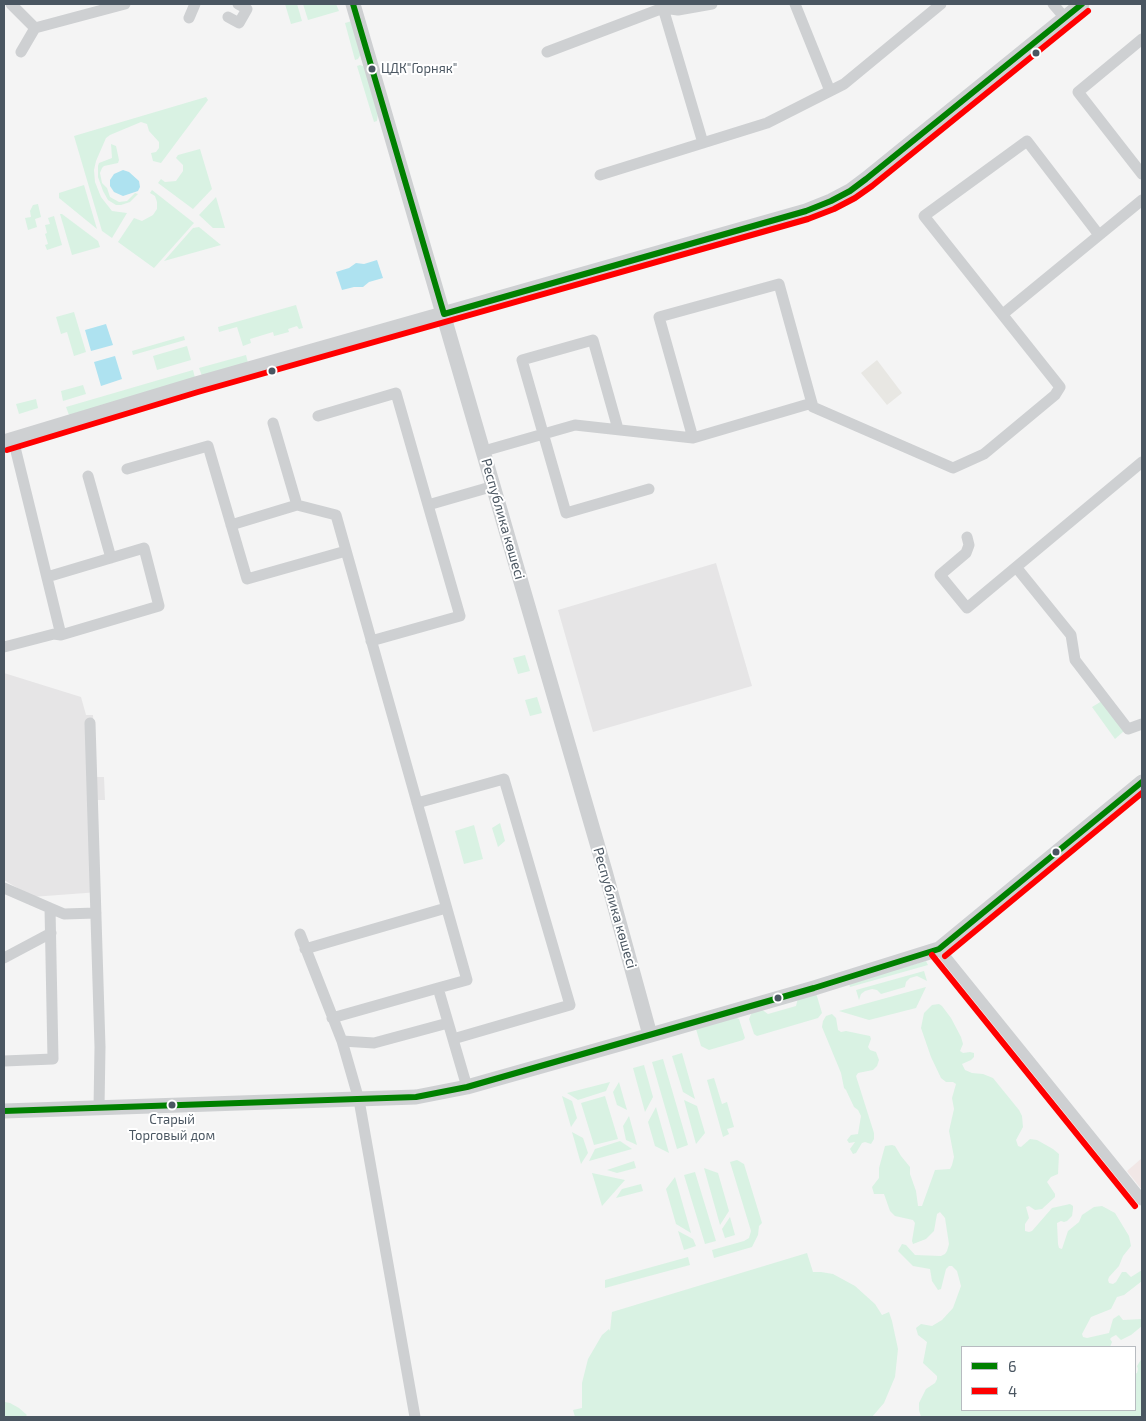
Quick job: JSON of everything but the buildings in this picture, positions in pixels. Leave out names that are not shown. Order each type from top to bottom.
[{"type":"street","points":[[11,4],[34,28]]},
{"type":"street","points":[[20,52],[34,28],[126,4]]},
{"type":"street","points":[[188,18],[195,4]]},
{"type":"street","points":[[228,17],[239,23],[247,8],[238,4]]},
{"type":"street","name":"Республика көшесі","points":[[354,4],[602,862],[650,1036]]},
{"type":"street","points":[[547,52],[663,8],[678,10],[712,4]]},
{"type":"street","points":[[795,4],[830,91]]},
{"type":"street","points":[[600,175],[767,123],[844,84],[941,4]]},
{"type":"street","points":[[1053,4],[1065,18]]},
{"type":"street","points":[[61,635],[9,440],[196,384],[806,211],[831,201],[850,191],[873,174],[1082,4]]},
{"type":"street","points":[[663,8],[703,143]]},
{"type":"street","points":[[1142,39],[1078,92],[1142,174]]},
{"type":"street","points":[[693,438],[659,317],[779,284],[813,407],[953,468],[984,454],[1037,411],[1055,395],[1060,387],[924,216],[1027,141],[1099,235]]},
{"type":"street","points":[[1003,314],[1142,200]]},
{"type":"street","points":[[618,429],[593,340],[522,360],[566,513],[649,489]]},
{"type":"street","points":[[318,416],[396,393],[460,616],[371,641]]},
{"type":"street","points":[[484,451],[575,425],[693,438],[812,403]]},
{"type":"street","points":[[273,423],[297,505]]},
{"type":"street","points":[[127,469],[208,446],[247,578],[346,551]]},
{"type":"street","points":[[967,537],[969,545],[966,553],[940,575],[967,608],[1142,462]]},
{"type":"street","points":[[88,476],[111,558]]},
{"type":"street","points":[[428,505],[494,486]]},
{"type":"street","points":[[231,525],[297,505],[336,515],[467,980],[332,1018]]},
{"type":"street","points":[[4,647],[54,634],[61,635],[159,606],[144,548],[47,577]]},
{"type":"street","points":[[1016,567],[1071,635],[1075,660],[1128,728],[1142,724]]},
{"type":"street","points":[[90,723],[100,1047],[99,1108]]},
{"type":"street","points":[[417,804],[504,779],[570,1005],[453,1039]]},
{"type":"street","points":[[4,1111],[416,1097],[466,1087],[650,1036],[939,949],[1142,782]]},
{"type":"street","points":[[4,888],[64,914],[96,913]]},
{"type":"street","points":[[4,1061],[53,1059],[50,908]]},
{"type":"street","points":[[305,949],[446,908]]},
{"type":"street","points":[[4,958],[51,933]]},
{"type":"street","points":[[300,934],[342,1041],[359,1100],[415,1417]]},
{"type":"street","points":[[939,949],[1142,1200]]},
{"type":"street","points":[[438,988],[466,1087]]},
{"type":"street","points":[[342,1041],[374,1043],[448,1023]]},
{"type":"shaded area","points":[[877,360],[902,393],[887,405],[861,373]]},
{"type":"shaded area","points":[[716,563],[752,686],[593,732],[558,610]]},
{"type":"shaded area","points":[[4,673],[81,697],[86,715],[93,715],[95,777],[104,777],[105,800],[96,800],[99,892],[32,897],[4,880]]},
{"type":"shaded area","points":[[1142,1158],[1142,1190],[1127,1171]]},
{"type":"green space","points":[[285,4],[297,4],[302,21],[291,24]]},
{"type":"green space","points":[[303,4],[336,4],[339,11],[308,20]]},
{"type":"green space","points":[[352,21],[361,54],[355,60],[345,23]]},
{"type":"green space","points":[[357,66],[365,67],[378,113],[377,121],[374,122]]},
{"type":"green space","points":[[206,97],[208,100],[161,163],[153,161],[151,153],[156,152],[159,148],[159,142],[149,131],[147,124],[141,122],[106,138],[96,161],[94,170],[95,182],[101,197],[112,211],[127,213],[112,238],[102,231],[74,136]]},
{"type":"green space","points":[[111,144],[116,146],[119,160],[118,163],[102,168],[100,173],[102,183],[107,188],[110,197],[119,202],[127,201],[135,193],[138,194],[130,202],[121,205],[116,205],[108,200],[98,177],[99,163],[112,158]]},
{"type":"green space","points":[[200,149],[212,189],[193,209],[158,183],[161,179],[165,182],[176,181],[183,171],[183,165],[176,158],[178,155]]},
{"type":"green space","points":[[84,185],[97,229],[59,198],[59,193]]},
{"type":"green space","points":[[152,190],[194,223],[154,268],[118,242],[134,218],[142,221],[153,215],[157,209],[155,196],[150,193]]},
{"type":"green space","points":[[216,197],[225,228],[213,228],[199,215]]},
{"type":"green space","points":[[38,204],[41,217],[35,219],[37,227],[28,230],[25,218],[31,217],[30,211],[33,205]]},
{"type":"green space","points":[[60,214],[98,241],[100,247],[72,255]]},
{"type":"green space","points":[[54,216],[62,245],[47,250],[45,245],[48,244],[45,225],[50,224],[48,218]]},
{"type":"green space","points":[[199,227],[221,245],[164,261],[193,228]]},
{"type":"green space","points":[[296,305],[303,328],[299,329],[297,326],[288,329],[289,332],[274,336],[273,332],[250,339],[251,343],[243,346],[237,327],[219,332],[218,327]]},
{"type":"green space","points":[[74,312],[86,352],[74,356],[67,332],[61,334],[56,317]]},
{"type":"green space","points":[[184,336],[185,340],[133,355],[132,351]]},
{"type":"green space","points":[[187,346],[191,360],[157,370],[153,356]]},
{"type":"green space","points":[[246,355],[248,363],[202,376],[199,368]]},
{"type":"green space","points":[[193,370],[195,378],[69,415],[66,407]]},
{"type":"green space","points":[[83,385],[86,394],[63,401],[61,391]]},
{"type":"green space","points":[[36,399],[38,408],[19,414],[16,404]]},
{"type":"green space","points":[[525,655],[530,671],[518,674],[513,658]]},
{"type":"green space","points":[[537,697],[542,713],[530,716],[525,700]]},
{"type":"green space","points":[[1102,701],[1124,731],[1115,739],[1092,707]]},
{"type":"green space","points":[[500,823],[505,841],[498,847],[492,828]]},
{"type":"green space","points":[[474,825],[483,859],[464,864],[455,831]]},
{"type":"green space","points":[[926,961],[928,965],[850,987],[849,983]]},
{"type":"green space","points":[[924,971],[927,981],[917,976],[910,978],[906,982],[905,987],[881,994],[877,990],[872,989],[865,991],[861,994],[859,1000],[856,990]]},
{"type":"green space","points":[[926,987],[916,1008],[869,1020],[839,1011]]},
{"type":"green space","points":[[816,993],[822,1013],[818,1018],[757,1036],[754,1034],[749,1019],[752,1012],[761,1009],[768,1014],[796,1006],[798,998]]},
{"type":"green space","points":[[939,1004],[942,1006],[951,1018],[963,1044],[960,1051],[963,1053],[974,1053],[974,1057],[971,1060],[962,1064],[965,1070],[993,1078],[1019,1110],[1022,1116],[1023,1127],[1016,1140],[1018,1146],[1021,1147],[1030,1139],[1037,1140],[1059,1154],[1058,1174],[1051,1177],[1047,1182],[1055,1197],[1042,1209],[1035,1210],[1029,1206],[1026,1207],[1029,1218],[1025,1224],[1025,1231],[1032,1231],[1052,1208],[1070,1204],[1073,1206],[1072,1216],[1067,1221],[1057,1223],[1058,1244],[1059,1248],[1062,1249],[1068,1231],[1079,1222],[1082,1215],[1094,1207],[1102,1206],[1115,1213],[1129,1236],[1131,1246],[1123,1256],[1119,1266],[1109,1277],[1109,1283],[1113,1284],[1116,1282],[1122,1272],[1126,1272],[1131,1277],[1142,1270],[1142,1281],[1124,1295],[1117,1297],[1111,1309],[1091,1317],[1082,1334],[1083,1337],[1087,1338],[1109,1333],[1113,1319],[1119,1315],[1123,1320],[1142,1319],[1142,1326],[1131,1335],[1121,1340],[1116,1335],[1112,1337],[1110,1339],[1112,1342],[1110,1346],[961,1346],[961,1411],[1136,1411],[1136,1374],[1137,1366],[1142,1358],[1142,1417],[921,1417],[919,1403],[926,1389],[935,1383],[937,1376],[923,1363],[927,1342],[918,1335],[916,1328],[921,1324],[932,1326],[942,1320],[953,1308],[961,1286],[957,1271],[952,1266],[949,1266],[946,1269],[941,1289],[938,1290],[932,1281],[930,1269],[913,1266],[898,1251],[902,1244],[906,1245],[915,1255],[941,1256],[945,1254],[949,1244],[945,1218],[940,1212],[937,1214],[934,1231],[926,1239],[913,1244],[915,1223],[913,1220],[895,1216],[890,1211],[884,1194],[874,1194],[872,1187],[879,1178],[879,1168],[885,1146],[895,1146],[910,1167],[918,1206],[922,1206],[935,1170],[950,1169],[952,1165],[954,1157],[949,1131],[954,1109],[952,1098],[956,1084],[946,1082],[941,1078],[921,1028],[924,1013],[932,1005]]},
{"type":"green space","points":[[832,1014],[836,1018],[838,1030],[841,1032],[846,1031],[870,1036],[871,1039],[868,1047],[876,1052],[879,1060],[873,1070],[858,1073],[856,1076],[874,1133],[874,1139],[871,1144],[862,1143],[856,1153],[853,1154],[850,1149],[855,1142],[849,1143],[847,1140],[851,1135],[858,1134],[861,1116],[844,1088],[841,1073],[822,1027],[826,1016]]},
{"type":"green space","points":[[735,1017],[739,1019],[745,1038],[743,1040],[709,1050],[701,1046],[696,1029]]},
{"type":"green space","points":[[682,1053],[695,1099],[683,1092],[672,1056]]},
{"type":"green space","points":[[663,1059],[688,1145],[677,1149],[652,1062]]},
{"type":"green space","points":[[644,1065],[653,1097],[645,1112],[633,1068]]},
{"type":"green space","points":[[714,1078],[722,1104],[727,1102],[734,1127],[727,1129],[729,1134],[723,1137],[707,1080]]},
{"type":"green space","points":[[610,1082],[606,1091],[578,1100],[567,1093]]},
{"type":"green space","points":[[619,1082],[627,1110],[617,1105],[613,1092]]},
{"type":"green space","points":[[562,1096],[572,1101],[577,1118],[571,1127]]},
{"type":"green space","points":[[605,1096],[618,1139],[594,1145],[581,1103]]},
{"type":"green space","points":[[684,1100],[697,1106],[705,1133],[696,1144]]},
{"type":"green space","points":[[656,1107],[669,1153],[655,1146],[648,1122]]},
{"type":"green space","points":[[629,1116],[637,1145],[626,1140],[623,1126]]},
{"type":"green space","points":[[572,1132],[583,1138],[588,1153],[581,1164]]},
{"type":"green space","points":[[620,1141],[632,1149],[589,1161],[595,1149]]},
{"type":"green space","points":[[737,1160],[744,1164],[762,1223],[759,1226],[758,1235],[752,1247],[714,1258],[712,1250],[744,1241],[749,1238],[751,1231],[730,1162]]},
{"type":"green space","points":[[634,1161],[636,1168],[617,1173],[607,1170]]},
{"type":"green space","points":[[704,1168],[718,1173],[729,1211],[720,1225]]},
{"type":"green space","points":[[695,1172],[716,1241],[705,1244],[684,1175]]},
{"type":"green space","points":[[592,1173],[625,1180],[602,1206]]},
{"type":"green space","points":[[675,1177],[691,1233],[676,1224],[666,1189]]},
{"type":"green space","points":[[641,1184],[643,1191],[616,1198],[622,1189]]},
{"type":"green space","points":[[730,1217],[735,1235],[725,1238],[722,1229]]},
{"type":"green space","points":[[678,1231],[693,1239],[696,1246],[684,1250]]},
{"type":"green space","points":[[807,1253],[813,1272],[833,1274],[855,1286],[875,1304],[882,1315],[889,1312],[898,1349],[895,1377],[884,1403],[872,1417],[575,1417],[573,1410],[582,1408],[582,1383],[588,1359],[602,1335],[609,1329],[610,1331],[612,1312]]},
{"type":"green space","points":[[688,1257],[690,1265],[605,1288],[605,1280]]},
{"type":"green space","points":[[5,1402],[19,1408],[27,1415],[25,1417],[4,1417]]},
{"type":"water","points":[[123,170],[129,172],[139,181],[140,187],[138,191],[123,196],[114,192],[110,186],[110,180],[114,174]]},
{"type":"water","points":[[377,260],[383,278],[369,282],[363,287],[342,290],[336,272],[349,268],[356,263],[364,264]]},
{"type":"water","points":[[106,324],[113,345],[91,351],[85,330]]},
{"type":"water","points":[[115,356],[122,379],[101,386],[94,362]]},
{"type":"transit line","name":"6","points":[[353,4],[444,314]]},
{"type":"transit line","name":"6","points":[[444,314],[806,211],[831,201],[850,191],[866,179],[1082,4]]},
{"type":"transit line","name":"4","points":[[7,450],[198,392],[808,219],[834,209],[872,186],[1088,11]]},
{"type":"transit line","name":"6","points":[[4,1111],[416,1097],[467,1087],[814,988],[939,949],[1142,782]]},
{"type":"transit line","name":"4","points":[[945,956],[1142,793]]},
{"type":"transit line","name":"4","points":[[932,955],[1135,1206]]},
{"type":"place","name":"ЦДК\"Горняк\"","points":[[372,69]]},
{"type":"place","name":"Старый Торговый дом","points":[[172,1105]]}]
